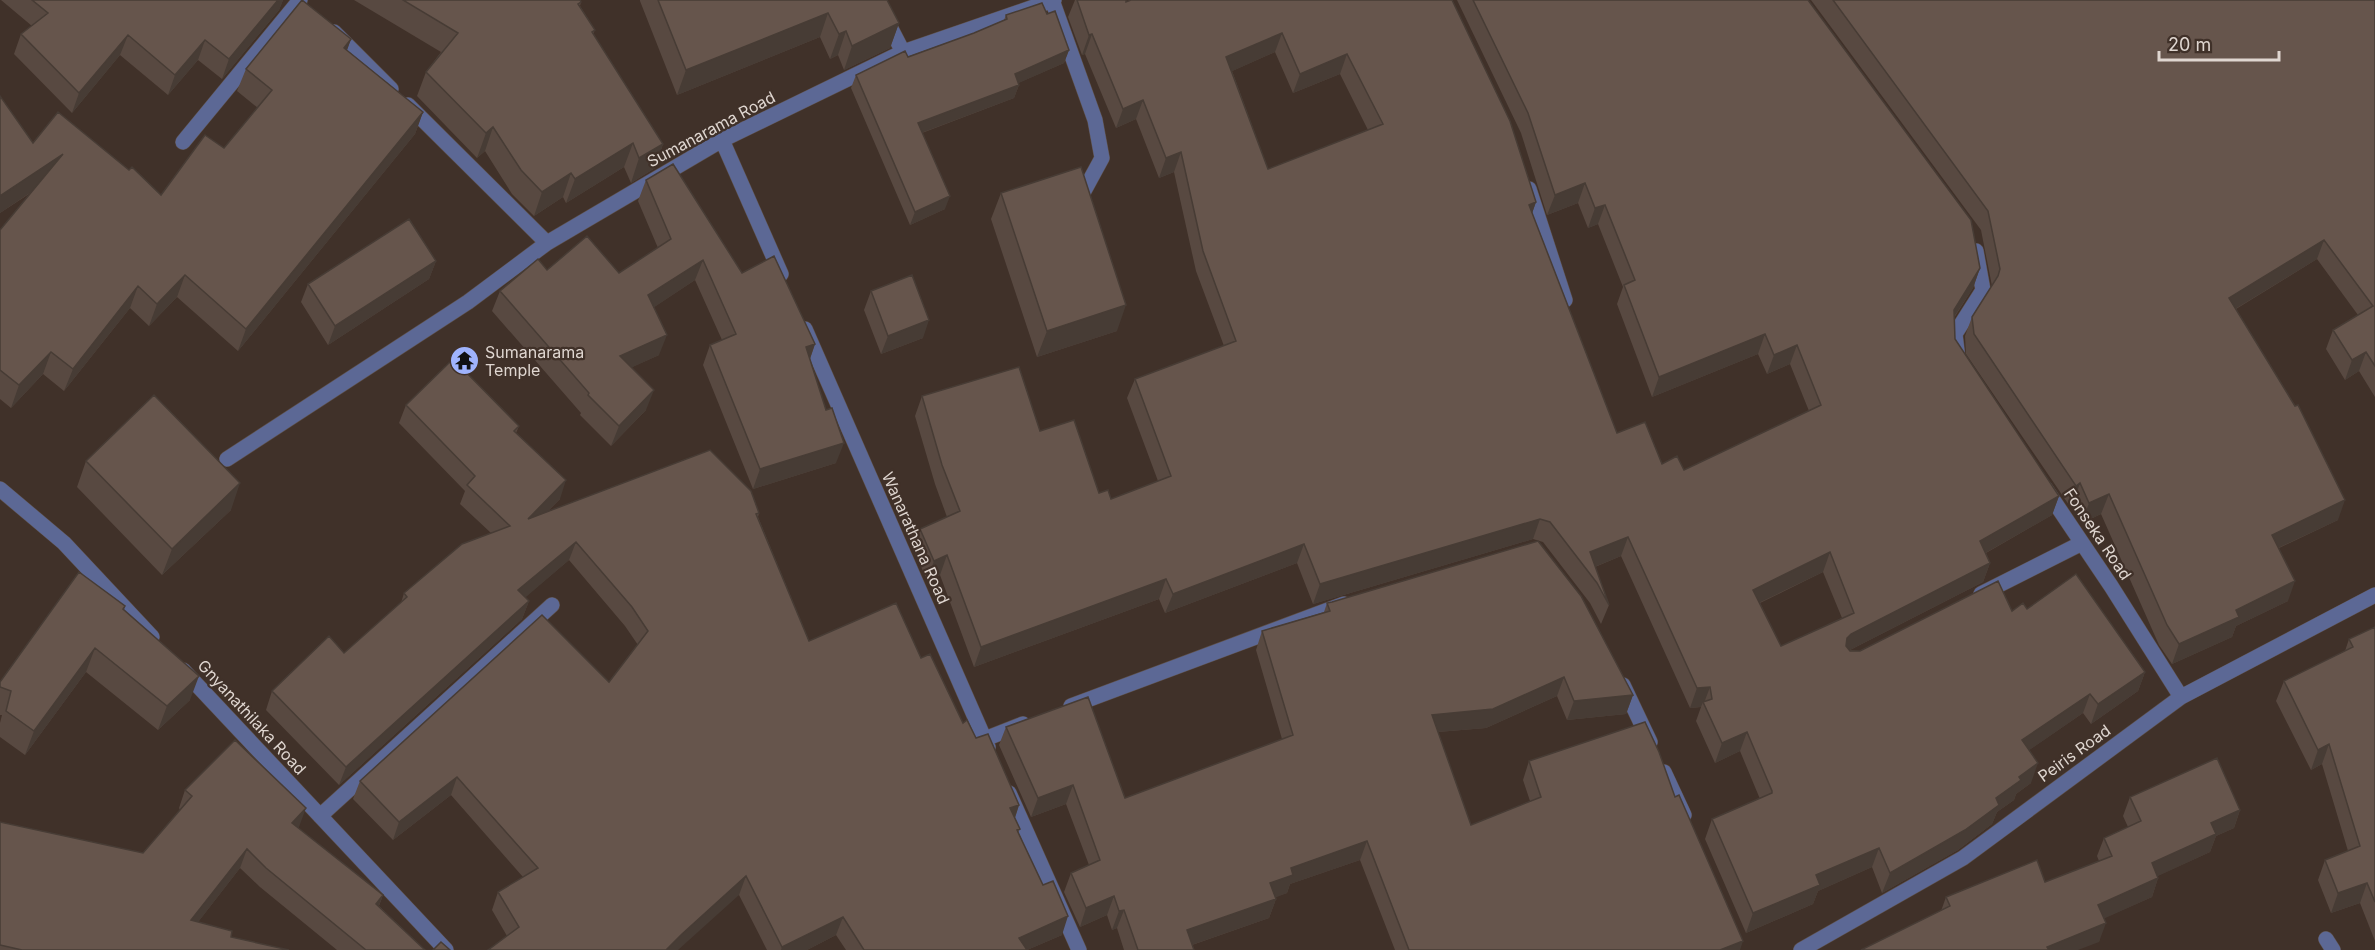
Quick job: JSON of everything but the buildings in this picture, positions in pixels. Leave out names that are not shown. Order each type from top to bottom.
[{"type":"street","points":[[876,0],[903,52]]},
{"type":"street","points":[[1053,0],[1095,120],[1102,158],[1084,191]]},
{"type":"street","name":"Sumanarama Road","points":[[228,459],[468,302],[547,243],[722,140],[903,52],[1053,0]]},
{"type":"street","points":[[183,142],[304,3]]},
{"type":"street","points":[[327,25],[547,243]]},
{"type":"street","points":[[722,140],[789,292]]},
{"type":"street","points":[[1523,170],[1570,317]]},
{"type":"street","points":[[1963,367],[1957,357],[1955,334],[1983,290],[1973,237]]},
{"type":"street","name":"Wanarathana Road","points":[[798,314],[994,760]]},
{"type":"street","name":"Fonseka Road","points":[[2036,474],[2181,697]]},
{"type":"street","points":[[0,489],[64,543],[160,646]]},
{"type":"street","points":[[1965,602],[2082,543]]},
{"type":"street","name":"Peiris Road","points":[[1801,950],[1962,858],[2181,697],[2375,595]]},
{"type":"street","points":[[1061,710],[1322,611],[1356,601]]},
{"type":"street","points":[[320,816],[552,605]]},
{"type":"street","name":"Gnyanathilaka Road","points":[[176,663],[446,950]]},
{"type":"street","points":[[1616,671],[1692,833]]},
{"type":"street","points":[[985,739],[1039,718]]},
{"type":"street","points":[[1004,781],[1079,950]]},
{"type":"place","name":"Sumanarama Temple","points":[[464,361]]}]
